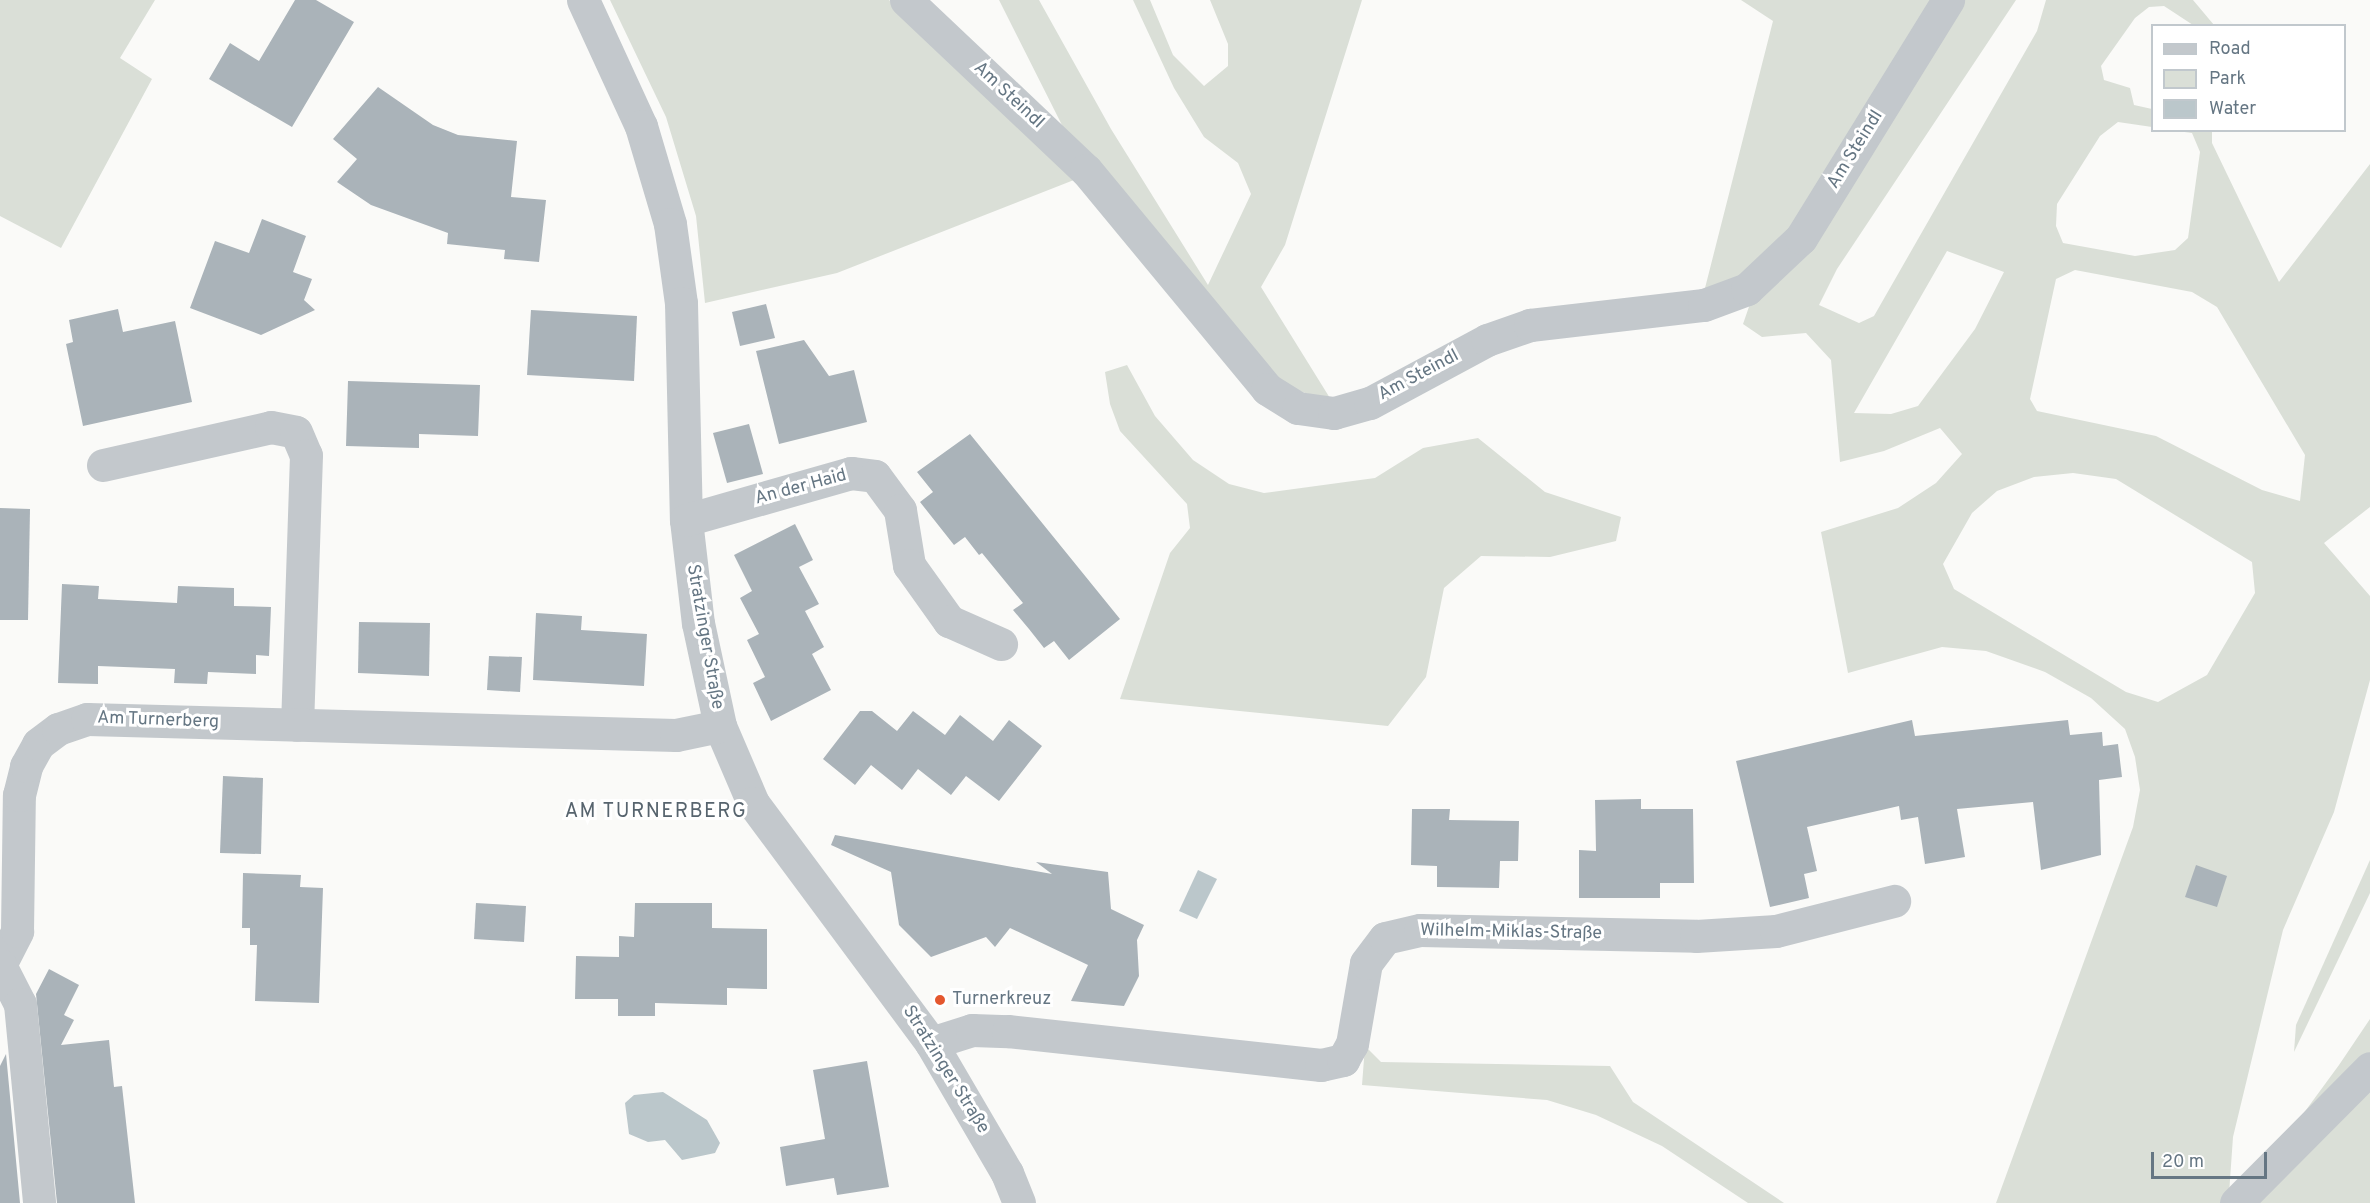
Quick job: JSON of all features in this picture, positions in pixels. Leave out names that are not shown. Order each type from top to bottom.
[{"type":"street","name":"Stratzinger Straße","points":[[583,0],[641,126],[670,224],[681,303],[686,520],[698,623],[720,726],[753,803],[931,1043],[1007,1173],[1019,1203]]},
{"type":"street","name":"Am Steindl","points":[[906,0],[1086,170],[1267,389],[1298,408],[1334,413],[1370,403],[1487,340],[1530,325],[1704,305],[1747,289],[1801,238],[1948,0]]},
{"type":"street","points":[[103,465],[271,427],[296,432],[306,455],[297,724]]},
{"type":"street","name":"An der Haid","points":[[686,520],[851,472],[875,476],[900,510],[909,565],[950,621],[1001,644]]},
{"type":"street","name":"Am Turnerberg","points":[[0,965],[17,931],[19,795],[38,744],[58,729],[87,719],[676,735],[720,726]]},
{"type":"street","name":"Wilhelm-Miklas-Straße","points":[[931,1043],[972,1030],[1008,1031],[1321,1065],[1343,1060],[1353,1044],[1366,963],[1385,938],[1420,930],[1696,936],[1776,931],[1894,901]]},
{"type":"street","points":[[0,965],[20,1004],[39,1203]]},
{"type":"street","points":[[2236,1203],[2370,1068]]},
{"type":"green space","points":[[0,0],[155,0],[120,58],[152,79],[61,248],[0,216]]},
{"type":"green space","points":[[610,0],[889,0],[1079,178],[837,273],[705,303],[696,216],[666,117]]},
{"type":"green space","points":[[999,0],[1039,0],[1111,129],[1208,285],[1251,194],[1238,163],[1204,137],[1174,88],[1133,0],[1150,0],[1173,55],[1204,86],[1228,66],[1228,44],[1210,0],[1362,0],[1285,245],[1261,287],[1333,403],[1272,381],[1072,145]]},
{"type":"green space","points":[[1741,0],[1934,0],[1794,232],[1741,280],[1704,292],[1773,21]]},
{"type":"green space","points":[[1965,0],[2016,0],[1837,269],[1819,305],[1859,323],[1874,316],[2037,31],[2046,0],[2193,0],[2213,24],[2191,24],[2164,6],[2149,7],[2135,18],[2101,66],[2104,80],[2130,88],[2134,105],[2151,109],[2151,127],[2118,122],[2100,136],[2057,204],[2056,226],[2063,243],[2135,256],[2175,250],[2188,238],[2200,152],[2192,133],[2184,132],[2212,132],[2212,143],[2279,282],[2370,164],[2370,507],[2324,543],[2370,596],[2370,680],[2334,812],[2283,930],[2233,1137],[2229,1194],[2222,1203],[1996,1203],[2133,827],[2140,790],[2135,757],[2125,729],[2091,698],[2045,672],[1986,651],[1942,647],[1848,673],[1821,532],[1898,508],[1936,483],[1962,454],[1940,428],[1884,451],[1840,462],[1831,360],[1806,333],[1762,337],[1743,324],[1752,298]],"holes":[[[1947,251],[2004,272],[1975,329],[1918,406],[1891,414],[1854,413]],[[2075,270],[2192,292],[2217,307],[2305,455],[2300,501],[2262,490],[2156,436],[2037,411],[2030,399],[2056,279]],[[2073,473],[2116,479],[2252,562],[2255,593],[2207,675],[2158,702],[2126,692],[1954,589],[1943,564],[1972,513],[1997,491],[2034,477]]]},
{"type":"green space","points":[[1127,365],[1155,416],[1193,460],[1229,484],[1264,493],[1375,478],[1423,448],[1478,438],[1545,492],[1621,517],[1616,541],[1550,557],[1481,556],[1444,588],[1426,677],[1388,726],[1120,699],[1170,553],[1190,528],[1187,504],[1120,431],[1110,404],[1105,372]]},
{"type":"green space","points":[[2370,860],[2370,893],[2294,1052],[2296,1025]]},
{"type":"green space","points":[[2370,1019],[2370,1054],[2281,1144],[2339,1065]]},
{"type":"green space","points":[[1365,1046],[1381,1062],[1610,1066],[1633,1102],[1784,1203],[1748,1203],[1662,1146],[1596,1115],[1547,1100],[1362,1085]]},
{"type":"green space","points":[[2370,1084],[2370,1203],[2250,1203]]},
{"type":"water","points":[[1198,870],[1217,879],[1197,919],[1179,911]]},
{"type":"water","points":[[663,1092],[707,1120],[720,1143],[715,1153],[682,1160],[665,1140],[648,1142],[629,1134],[625,1103],[634,1095]]},
{"type":"building","points":[[295,0],[316,0],[354,22],[292,127],[209,79],[230,43],[259,61]]},
{"type":"building","points":[[378,87],[433,125],[458,135],[517,141],[511,197],[546,200],[539,262],[504,259],[505,250],[447,244],[448,233],[371,205],[337,182],[357,159],[333,139]]},
{"type":"building","points":[[262,219],[306,236],[293,272],[312,279],[304,300],[315,310],[261,335],[190,308],[215,241],[249,253]]},
{"type":"building","points":[[766,304],[775,338],[740,346],[732,312]]},
{"type":"building","points":[[118,309],[123,332],[175,321],[192,402],[83,426],[66,344],[73,342],[69,320]]},
{"type":"building","points":[[531,310],[637,316],[634,381],[527,375]]},
{"type":"building","points":[[804,340],[829,376],[854,370],[867,422],[779,444],[756,351]]},
{"type":"building","points":[[348,381],[480,385],[478,436],[419,434],[419,448],[346,446]]},
{"type":"building","points":[[749,424],[763,474],[727,483],[713,433]]},
{"type":"building","points":[[970,434],[1120,619],[1069,660],[1054,641],[1044,648],[1013,610],[1023,603],[982,553],[979,555],[965,537],[954,545],[920,502],[933,492],[917,472]]},
{"type":"building","points":[[0,508],[30,509],[28,620],[0,620]]},
{"type":"building","points":[[795,524],[813,560],[799,567],[819,604],[805,611],[824,647],[812,654],[831,690],[771,721],[753,683],[765,677],[747,640],[759,634],[740,598],[752,591],[734,555]]},
{"type":"building","points":[[62,584],[99,586],[98,599],[177,603],[178,586],[234,588],[234,606],[271,607],[269,656],[256,655],[256,674],[208,672],[207,684],[174,683],[175,669],[98,666],[98,684],[58,683]]},
{"type":"building","points":[[536,613],[582,616],[581,630],[647,634],[644,686],[533,680]]},
{"type":"building","points":[[359,622],[430,623],[429,676],[358,673]]},
{"type":"building","points":[[489,656],[522,657],[520,692],[487,690]]},
{"type":"building","points":[[860,711],[872,711],[897,731],[913,711],[945,735],[960,715],[993,741],[1009,720],[1042,746],[999,801],[966,776],[951,795],[918,769],[902,790],[871,765],[855,785],[823,759]]},
{"type":"building","points":[[1912,720],[1915,736],[2068,720],[2070,735],[2102,732],[2103,746],[2118,744],[2122,777],[2099,780],[2101,855],[2041,870],[2033,802],[1957,809],[1965,857],[1925,864],[1918,817],[1901,820],[1899,806],[1807,827],[1817,871],[1804,874],[1809,898],[1770,907],[1736,761]]},
{"type":"building","points":[[223,776],[263,778],[261,854],[220,853]]},
{"type":"building","points":[[1641,799],[1641,809],[1693,809],[1694,883],[1660,883],[1660,898],[1579,898],[1579,850],[1596,851],[1595,800]]},
{"type":"building","points":[[1412,809],[1450,809],[1449,820],[1519,821],[1518,861],[1500,861],[1499,888],[1437,887],[1437,866],[1411,865]]},
{"type":"building","points":[[835,835],[1052,874],[1036,862],[1108,872],[1111,909],[1144,925],[1137,940],[1139,976],[1124,1006],[1071,1001],[1088,965],[1010,928],[995,947],[986,937],[931,957],[899,925],[891,872],[831,845]]},
{"type":"building","points":[[2196,865],[2227,876],[2217,907],[2185,897]]},
{"type":"building","points":[[243,873],[301,875],[300,887],[323,888],[319,1003],[255,1001],[257,945],[250,945],[250,928],[242,928]]},
{"type":"building","points":[[476,903],[526,906],[524,942],[474,939]]},
{"type":"building","points":[[635,903],[712,903],[712,928],[767,929],[767,989],[727,988],[727,1005],[655,1003],[655,1016],[618,1016],[618,999],[575,999],[576,956],[619,957],[619,936],[634,937]]},
{"type":"building","points":[[49,969],[79,985],[64,1015],[74,1020],[61,1045],[109,1040],[114,1087],[122,1086],[135,1203],[57,1203],[36,994]]},
{"type":"building","points":[[6,1054],[20,1203],[0,1203],[0,1066]]},
{"type":"building","points":[[867,1061],[889,1187],[837,1195],[834,1178],[786,1186],[780,1147],[825,1139],[813,1070]]},
{"type":"place","name":"Turnerkreuz","points":[[940,1000]]},
{"type":"district","name":"AM TURNERBERG","points":[[656,812]]}]
